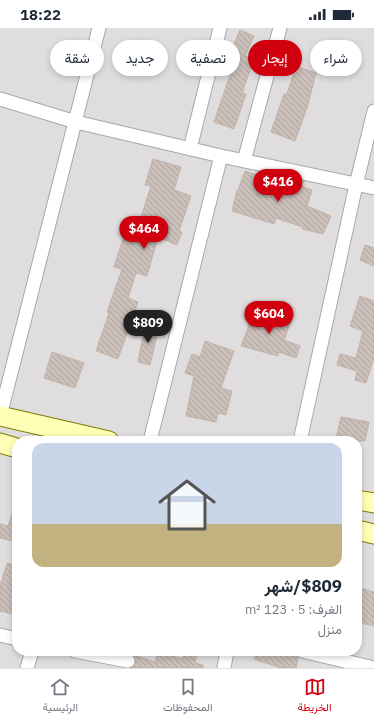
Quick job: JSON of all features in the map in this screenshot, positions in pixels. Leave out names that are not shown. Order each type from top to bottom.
[{"type":"main road","points":[[0,416],[87,436]]},
{"type":"main road","points":[[0,443],[12,447]]},
{"type":"main road","points":[[362,501],[374,504]]},
{"type":"main road","points":[[362,531],[374,534]]},
{"type":"street","points":[[0,416],[99,28]]},
{"type":"street","points":[[190,149],[220,28]]},
{"type":"street","points":[[244,161],[280,28]]},
{"type":"street","points":[[0,99],[76,122],[221,156],[374,188]]},
{"type":"street","points":[[301,436],[356,185],[374,111]]},
{"type":"street","points":[[151,436],[221,156]]},
{"type":"street","points":[[0,635],[12,638]]},
{"type":"street","points":[[27,668],[31,656]]},
{"type":"street","points":[[105,656],[128,660]]},
{"type":"street","points":[[224,668],[226,656]]},
{"type":"street","points":[[314,656],[332,663],[374,668]]},
{"type":"shaded area","points":[[0,28],[374,28],[374,668],[0,668]]},
{"type":"building","points":[[240,30],[254,36],[252,40],[248,40],[248,49],[245,56],[248,57],[248,76],[242,93],[246,94],[234,129],[214,122],[230,76],[240,76],[240,40],[236,40]]},
{"type":"building","points":[[302,68],[310,71],[310,76],[315,76],[307,108],[295,141],[271,132],[284,94],[287,94],[293,76],[302,76]]},
{"type":"building","points":[[153,159],[181,167],[174,190],[191,196],[179,231],[182,232],[177,245],[158,237],[147,276],[136,273],[128,298],[138,302],[118,359],[96,351],[109,313],[107,312],[122,269],[114,267],[123,239],[133,242],[151,186],[145,185]]},
{"type":"building","points":[[245,171],[288,186],[290,182],[312,190],[307,206],[331,216],[323,234],[302,229],[303,227],[276,218],[274,224],[232,211],[237,190]]},
{"type":"building","points":[[365,245],[374,248],[374,266],[360,260]]},
{"type":"building","points":[[360,296],[374,301],[374,358],[366,383],[355,380],[357,371],[337,365],[340,354],[356,358],[363,331],[350,326]]},
{"type":"building","points":[[255,309],[291,321],[284,340],[300,346],[296,358],[279,352],[278,356],[241,346]]},
{"type":"building","points":[[145,324],[159,327],[150,365],[138,362]]},
{"type":"building","points":[[205,341],[234,351],[221,388],[232,391],[226,415],[218,413],[216,422],[186,416],[194,376],[185,373],[192,354],[200,357]]},
{"type":"building","points":[[52,352],[84,363],[75,388],[44,378]]},
{"type":"building","points":[[341,417],[369,422],[365,441],[362,441],[362,436],[336,436]]},
{"type":"building","points":[[12,515],[12,541],[0,538],[0,524],[8,526]]},
{"type":"building","points":[[7,563],[12,564],[12,614],[0,611],[0,586]]},
{"type":"building","points":[[362,588],[374,592],[374,626],[362,623]]},
{"type":"building","points":[[133,656],[155,662],[157,656],[172,656],[182,659],[183,656],[197,656],[195,663],[203,665],[203,668],[132,668],[136,662]]},
{"type":"building","points":[[255,656],[296,656],[298,658],[296,668],[281,668],[254,659]]}]
